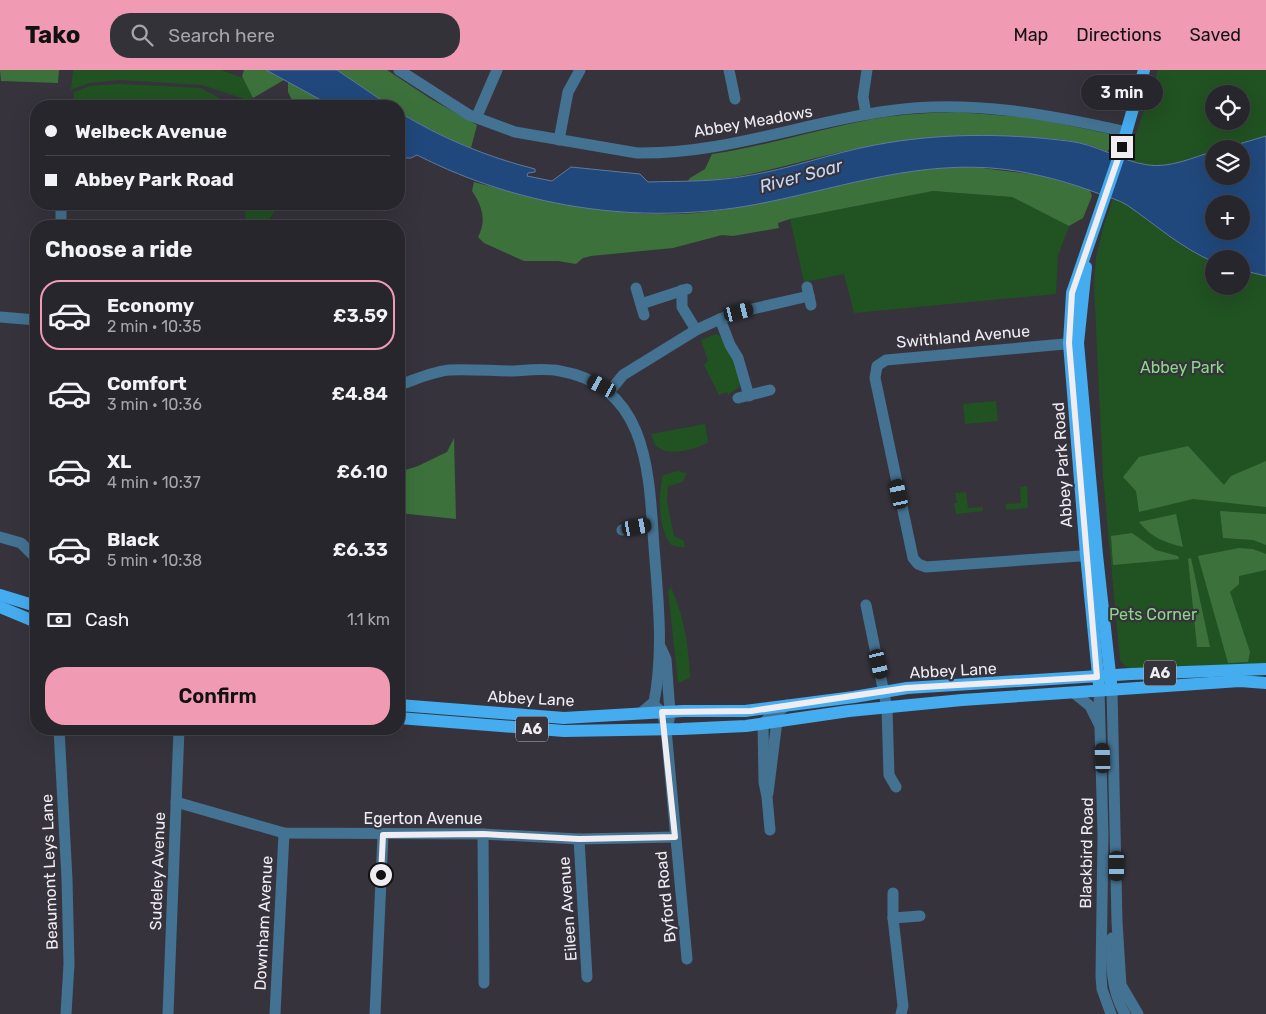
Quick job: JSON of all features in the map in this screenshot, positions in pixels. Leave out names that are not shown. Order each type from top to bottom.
[{"type":"main road","name":"Abbey Park Road","points":[[1106,690],[1097,677],[1091,555],[1074,343],[1089,240],[1122,147],[1144,70]]},
{"type":"main road","name":"Abbey Park Road","points":[[1091,555],[1111,676],[1106,690]]},
{"type":"main road","points":[[0,595],[30,604]]},
{"type":"main road","points":[[0,607],[30,620]]},
{"type":"main road","name":"A6","points":[[1097,677],[1266,669]]},
{"type":"main road","name":"Abbey Lane","points":[[405,718],[564,731],[664,715],[751,711],[854,697],[885,690],[1097,677]]},
{"type":"main road","name":"A6","points":[[1106,690],[1240,681],[1266,683]]},
{"type":"main road","name":"Abbey Lane","points":[[405,705],[564,718],[641,713],[664,715],[685,724],[712,726],[962,700],[1106,690]]},
{"type":"street","name":"Abbey Meadows","points":[[399,70],[469,114],[514,132],[625,151],[655,153],[740,143],[866,114],[921,108],[992,108],[1037,113],[1126,132]]},
{"type":"street","points":[[477,116],[498,70]]},
{"type":"street","points":[[729,70],[735,99]]},
{"type":"street","points":[[866,70],[864,97],[866,114]]},
{"type":"street","points":[[560,140],[568,92],[576,71]]},
{"type":"street","points":[[636,288],[642,309],[685,290],[682,306],[696,330]]},
{"type":"street","points":[[610,391],[623,376],[696,330],[739,312],[809,296]]},
{"type":"street","points":[[0,317],[30,320]]},
{"type":"street","points":[[720,319],[730,345],[738,358],[743,397],[770,390]]},
{"type":"street","name":"Swithland Avenue","points":[[1074,343],[886,360],[877,366],[875,378],[915,562],[926,566],[1091,555]]},
{"type":"street","points":[[405,382],[448,370],[550,370],[590,380],[610,391],[626,410],[637,432],[644,458],[652,525],[664,715]]},
{"type":"street","points":[[622,530],[652,525]]},
{"type":"street","points":[[0,538],[21,543],[30,552]]},
{"type":"street","points":[[866,606],[885,690],[889,775],[896,787]]},
{"type":"street","points":[[660,648],[666,660],[664,715]]},
{"type":"street","name":"Blackbird Road","points":[[1106,690],[1102,727],[1102,989],[1111,1014]]},
{"type":"street","name":"Blackbird Road","points":[[1106,690],[1117,866],[1117,922],[1121,985],[1138,1014]]},
{"type":"street","points":[[1074,693],[1090,706],[1102,727]]},
{"type":"street","points":[[769,721],[787,705]]},
{"type":"street","points":[[751,711],[769,721]]},
{"type":"street","name":"Byford Road","points":[[664,715],[687,959]]},
{"type":"street","points":[[769,721],[774,755],[768,798],[770,830]]},
{"type":"street","name":"Beaumont Leys Lane","points":[[59,735],[67,880],[69,964],[66,1014]]},
{"type":"street","name":"Sudeley Avenue","points":[[168,1014],[179,735]]},
{"type":"street","name":"Egerton Avenue","points":[[176,802],[284,833],[383,835],[483,834],[579,839],[675,837]]},
{"type":"street","name":"Downham Avenue","points":[[275,1014],[284,833]]},
{"type":"street","points":[[483,834],[484,983]]},
{"type":"street","points":[[375,1014],[383,835]]},
{"type":"street","name":"Eileen Avenue","points":[[579,839],[587,977]]},
{"type":"street","points":[[1102,866],[1117,866]]},
{"type":"street","points":[[893,893],[903,1006],[901,1014]]},
{"type":"street","points":[[894,918],[920,916]]},
{"type":"street","name":"Blackbird Road","points":[[1117,922],[1112,934],[1112,978],[1115,992],[1125,1014]]},
{"type":"street","points":[[1101,1014],[1102,989]]},
{"type":"green space","points":[[0,70],[59,70],[58,83],[1,81]]},
{"type":"green space","points":[[73,70],[221,70],[246,81],[253,98],[247,100],[202,85],[120,80],[89,83],[71,90]]},
{"type":"green space","points":[[244,70],[266,70],[284,80],[253,98],[242,76]]},
{"type":"green space","points":[[337,70],[387,70],[431,99],[477,125],[471,148],[434,132],[405,115],[405,100],[381,100]]},
{"type":"green space","name":"Abbey Park","points":[[1158,70],[1266,70],[1266,664],[1132,669],[1125,666],[1120,660],[1103,477],[1094,285],[1096,258],[1103,228]]},
{"type":"green space","points":[[288,81],[321,100],[292,100],[288,92]]},
{"type":"green space","points":[[120,84],[201,88],[223,100],[74,100],[74,92],[90,86]]},
{"type":"green space","points":[[958,112],[1034,118],[1110,134],[1112,137],[1108,152],[1073,141],[1036,138],[967,137],[924,139],[859,148],[745,175],[688,181],[705,169],[712,154],[752,147],[873,119]]},
{"type":"green space","points":[[966,166],[1039,175],[1090,190],[1092,196],[1083,218],[1069,226],[1012,197],[933,191],[790,219],[778,223],[779,228],[733,236],[722,235],[673,248],[591,256],[583,258],[576,264],[558,261],[524,261],[484,243],[478,237],[483,219],[481,208],[472,191],[474,182],[536,198],[600,209],[632,213],[696,213],[758,203],[876,177],[936,168]]},
{"type":"green space","points":[[933,191],[1012,197],[1069,226],[1058,256],[1056,294],[854,313],[844,274],[804,282],[790,219]]},
{"type":"green space","points":[[245,210],[275,210],[269,220],[246,220]]},
{"type":"green space","points":[[716,334],[720,336],[730,354],[738,374],[739,387],[728,395],[727,392],[719,395],[704,365],[708,361],[701,340]]},
{"type":"green space","points":[[996,401],[998,421],[965,424],[963,404]]},
{"type":"green space","points":[[705,424],[708,442],[688,450],[664,451],[655,445],[651,434]]},
{"type":"green space","points":[[454,438],[456,519],[405,514],[405,470],[447,452]]},
{"type":"green space","points":[[1188,446],[1224,485],[1231,476],[1266,461],[1266,507],[1193,499],[1139,512],[1136,491],[1123,477],[1139,457]]},
{"type":"green space","points":[[677,471],[687,473],[683,482],[668,486],[667,502],[674,536],[684,541],[685,548],[671,545],[661,521],[660,492],[663,475]]},
{"type":"green space","points":[[1027,486],[1028,508],[1006,510],[1006,504],[1021,503],[1020,487]]},
{"type":"green space","points":[[966,492],[968,508],[983,507],[983,511],[956,514],[954,503],[957,503],[955,493]]},
{"type":"green space","points":[[1220,511],[1266,514],[1266,545],[1253,540],[1223,538]]},
{"type":"green space","points":[[1176,514],[1183,547],[1159,539],[1139,522]]},
{"type":"green space","points":[[1132,533],[1156,550],[1178,556],[1179,559],[1113,565],[1111,536]]},
{"type":"green space","points":[[1239,548],[1253,549],[1266,554],[1266,570],[1239,576],[1239,584],[1230,592],[1250,652],[1248,662],[1228,663],[1198,556]]},
{"type":"green space","points":[[1191,558],[1210,647],[1197,647],[1188,559]]},
{"type":"green space","points":[[671,587],[676,598],[687,643],[690,678],[678,683],[668,591]]},
{"type":"water","points":[[266,70],[337,70],[381,100],[321,100]]},
{"type":"water","name":"River Soar","points":[[405,115],[465,146],[499,159],[535,169],[535,172],[528,173],[527,176],[552,181],[571,167],[640,174],[648,182],[734,178],[762,173],[843,152],[899,141],[947,136],[995,136],[1044,138],[1079,143],[1138,163],[1156,166],[1181,162],[1205,154],[1205,185],[1250,185],[1250,141],[1266,136],[1266,276],[1250,272],[1250,250],[1205,250],[1205,258],[1180,243],[1127,205],[1117,200],[1052,178],[1002,169],[972,167],[913,171],[768,202],[723,209],[679,213],[634,213],[544,201],[458,174],[417,155],[405,158]]},
{"type":"route","points":[[381,875],[383,835],[483,834],[579,839],[675,837],[666,729],[662,712],[751,711],[854,697],[885,690],[1097,677],[1069,343],[1072,293],[1122,147]]},
{"type":"park label","name":"Pets Corner","points":[[1153,614]]}]
